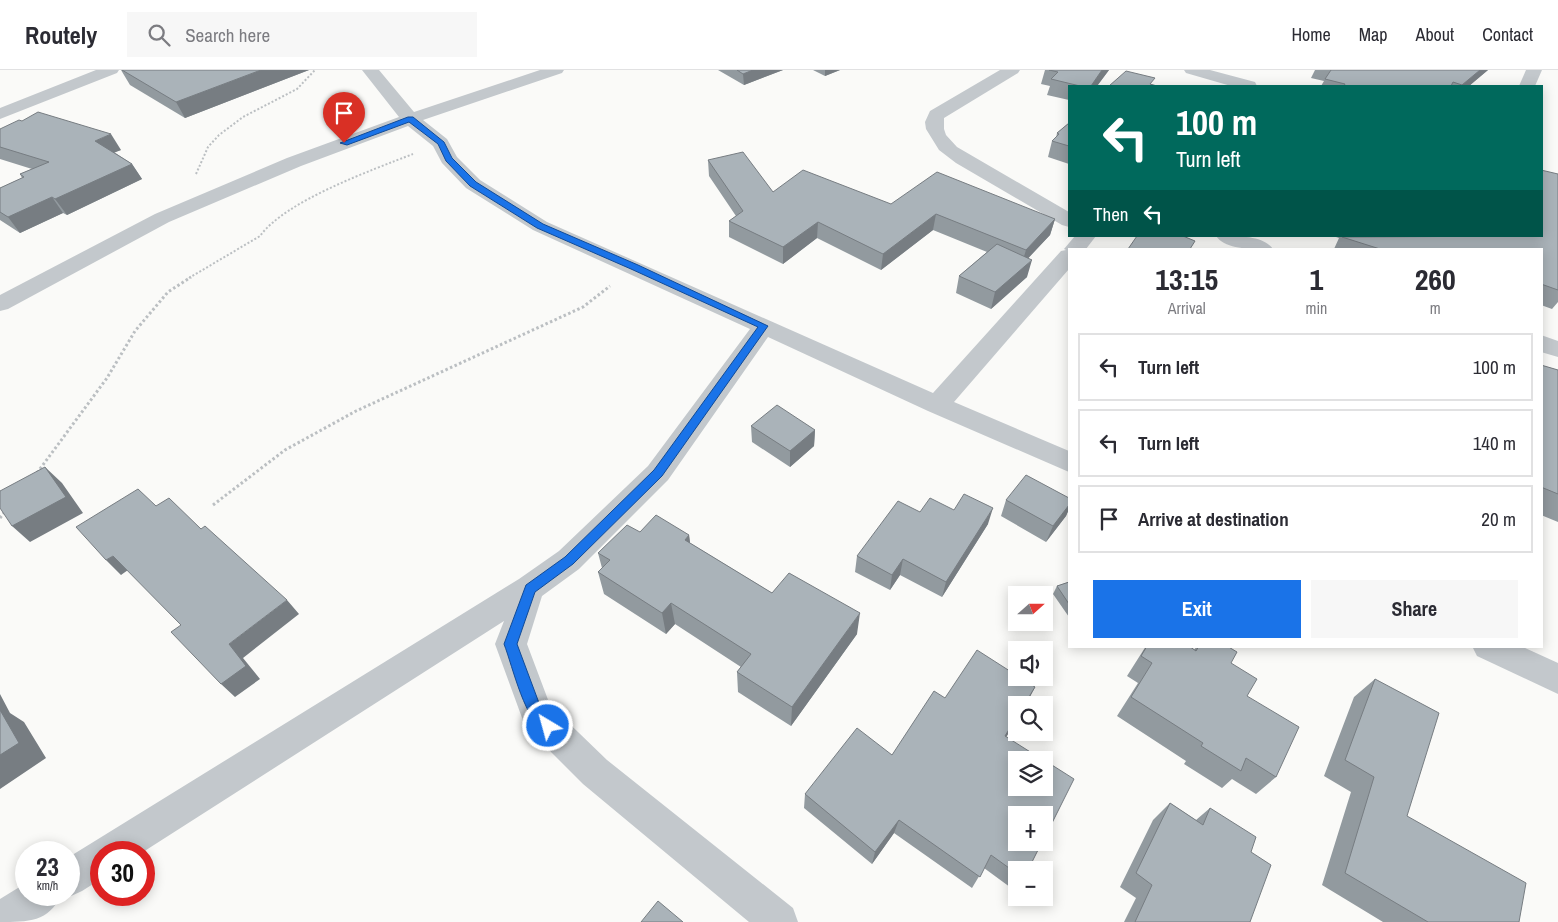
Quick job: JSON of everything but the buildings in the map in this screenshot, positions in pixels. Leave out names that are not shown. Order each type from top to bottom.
[{"type":"street","points":[[0,114],[111,70]]},
{"type":"street","points":[[370,70],[410,119],[441,143],[449,159],[473,184],[540,226],[1068,462]]},
{"type":"street","points":[[0,304],[162,218],[294,162],[410,119],[556,70]]},
{"type":"street","points":[[1012,70],[936,115],[933,125],[935,133],[947,148],[963,159],[1068,220]]},
{"type":"street","points":[[1192,70],[1243,85]]},
{"type":"street","points":[[1527,85],[1534,70]]},
{"type":"street","points":[[1076,248],[1085,237]]},
{"type":"street","points":[[1229,237],[1260,248]]},
{"type":"street","points":[[936,404],[1068,257]]},
{"type":"street","points":[[128,841],[530,588],[569,560],[658,473],[764,326]]},
{"type":"street","points":[[1543,344],[1558,349]]},
{"type":"street","points":[[530,588],[511,644],[537,715],[596,772],[779,922]]},
{"type":"street","points":[[1492,648],[1558,679]]},
{"type":"street","points":[[0,921],[24,906]]},
{"type":"path","points":[[162,218],[198,171],[208,147],[219,135],[243,117],[297,89],[315,70]]},
{"type":"path","points":[[35,476],[107,378],[135,331],[168,292],[210,264],[260,236],[266,226],[279,216],[348,180],[441,143]]},
{"type":"path","points":[[213,505],[285,450],[390,395],[583,307],[634,267]]},
{"type":"path","points":[[0,518],[12,504]]},
{"type":"route","points":[[344,143],[410,119],[441,143],[449,159],[473,184],[540,226],[764,326],[658,473],[569,560],[530,588],[511,644],[537,715],[548,726]]}]
